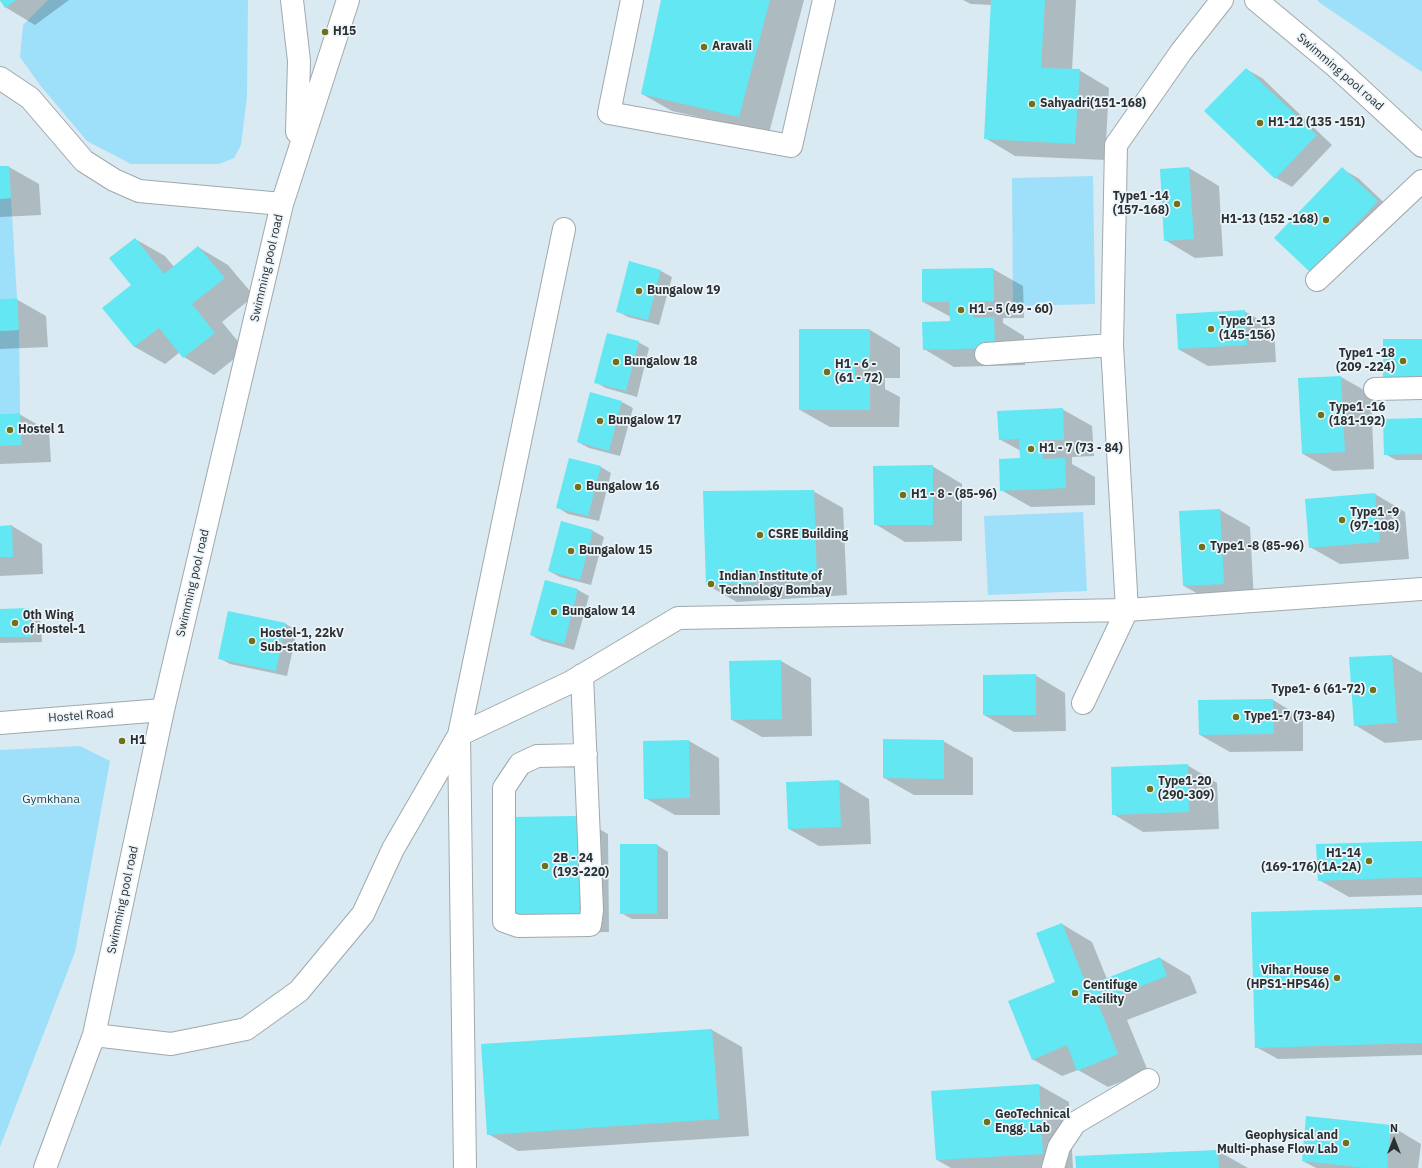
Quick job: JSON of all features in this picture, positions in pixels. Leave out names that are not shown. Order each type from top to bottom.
[{"type":"lane","points":[[292,0],[299,61],[296,158]]},
{"type":"lane","name":"Swimming pool road","points":[[45,1168],[94,1035],[163,710],[282,204],[348,0]]},
{"type":"lane","points":[[632,0],[609,113],[791,146],[824,0]]},
{"type":"lane","points":[[1083,703],[1126,610],[1112,345],[1116,145],[1181,52],[1222,0]]},
{"type":"lane","name":"Swimming pool road","points":[[1256,0],[1334,66],[1422,146]]},
{"type":"lane","points":[[0,78],[30,98],[84,161],[114,180],[139,191],[282,204]]},
{"type":"lane","points":[[1317,280],[1422,181]]},
{"type":"lane","points":[[465,1168],[459,735],[564,229]]},
{"type":"lane","points":[[986,354],[1112,345]]},
{"type":"lane","points":[[1375,389],[1422,388]]},
{"type":"lane","points":[[94,1035],[171,1044],[246,1029],[299,991],[363,914],[393,849],[459,735],[571,682],[678,618],[1126,610],[1422,589]]},
{"type":"lane","points":[[582,675],[586,755],[592,910],[590,925],[518,926],[504,921],[504,788],[520,764],[537,756],[586,755]]},
{"type":"lane","name":"Hostel Road","points":[[0,723],[163,710]]},
{"type":"lane","points":[[1053,1168],[1059,1147],[1075,1123],[1148,1080]]},
{"type":"shaded area","name":"Indian Institute of Technology Bombay","points":[[0,0],[1422,0],[1422,1168],[0,1168]]},
{"type":"green space","points":[[48,0],[248,0],[247,96],[241,145],[234,158],[219,164],[131,164],[87,141],[40,85],[20,57],[23,25]]},
{"type":"green space","points":[[1317,0],[1422,0],[1422,72],[1320,3]]},
{"type":"green space","points":[[1093,176],[1095,304],[1013,306],[1012,178]]},
{"type":"green space","points":[[11,198],[17,298],[0,299],[0,199]]},
{"type":"green space","points":[[19,330],[20,413],[0,414],[0,331]]},
{"type":"green space","points":[[1083,512],[1087,591],[988,595],[984,516]]},
{"type":"green space","name":"Gymkhana","points":[[80,746],[110,761],[75,952],[0,1147],[0,750]]},
{"type":"building","points":[[0,0],[16,0],[5,8]]},
{"type":"building","name":"Aravali","points":[[661,0],[770,0],[739,117],[641,94]]},
{"type":"building","name":"Sahyadri(151-168)","points":[[991,0],[1045,0],[1041,68],[1080,69],[1075,144],[984,139]]},
{"type":"building","name":"H1-12 (135 -151)","points":[[1246,68],[1317,135],[1275,179],[1204,111]]},
{"type":"building","points":[[0,166],[9,166],[11,198],[0,199]]},
{"type":"building","name":"Type1 -14 (157-168)","points":[[1189,167],[1194,239],[1164,241],[1160,169]]},
{"type":"building","name":"H1-13 (152 -168)","points":[[1342,167],[1378,201],[1310,272],[1274,238]]},
{"type":"building","points":[[135,238],[164,274],[198,246],[225,278],[192,304],[215,333],[183,358],[159,328],[134,347],[102,308],[131,285],[109,258]]},
{"type":"building","name":"Bungalow 19","points":[[629,261],[661,270],[648,320],[616,312]]},
{"type":"building","name":"H1 - 5 (49 - 60)","points":[[993,268],[994,301],[973,301],[973,318],[994,317],[995,348],[923,350],[922,322],[950,321],[949,302],[922,302],[922,269]]},
{"type":"building","points":[[17,298],[19,330],[0,331],[0,299]]},
{"type":"building","name":"Type1 -13 (145-156)","points":[[1245,310],[1247,345],[1178,349],[1176,314]]},
{"type":"building","name":"H1 - 6 - (61 - 72)","points":[[799,329],[870,329],[870,361],[855,361],[855,379],[870,379],[870,410],[799,410]]},
{"type":"building","name":"Bungalow 18","points":[[607,333],[639,341],[626,391],[594,383]]},
{"type":"building","name":"Type1 -18 (209 -224)","points":[[1383,339],[1422,339],[1422,382],[1383,382]]},
{"type":"building","name":"Type1 -16 (181-192)","points":[[1341,376],[1345,452],[1302,454],[1298,378]]},
{"type":"building","name":"Bungalow 17","points":[[590,392],[622,401],[609,451],[577,442]]},
{"type":"building","name":"H1 - 7 (73 - 84)","points":[[1063,408],[1064,440],[1042,440],[1043,459],[1065,458],[1066,488],[1000,491],[999,459],[1020,458],[1019,439],[999,440],[997,411]]},
{"type":"building","name":"Hostel 1","points":[[20,413],[22,445],[0,446],[0,414]]},
{"type":"building","points":[[1422,418],[1422,454],[1384,455],[1383,419]]},
{"type":"building","name":"Bungalow 16","points":[[569,458],[601,466],[588,516],[556,508]]},
{"type":"building","name":"H1 - 8 - (85-96)","points":[[933,465],[933,525],[874,525],[873,466]]},
{"type":"building","name":"CSRE Building","points":[[814,490],[817,579],[706,585],[703,491]]},
{"type":"building","name":"Type1 -9 (97-108)","points":[[1375,493],[1380,542],[1309,548],[1305,499]]},
{"type":"building","name":"Type1 -8 (85-96)","points":[[1220,509],[1224,584],[1183,586],[1179,511]]},
{"type":"building","name":"Bungalow 15","points":[[561,521],[593,530],[580,580],[548,571]]},
{"type":"building","points":[[12,525],[13,557],[0,557],[0,526]]},
{"type":"building","name":"Bungalow 14","points":[[545,580],[578,589],[564,644],[530,635]]},
{"type":"building","name":"0th Wing of Hostel-1","points":[[29,608],[32,637],[0,637],[0,609]]},
{"type":"building","name":"Hostel-1, 22kV Sub-station","points":[[228,611],[286,623],[276,671],[218,659]]},
{"type":"building","name":"Type1- 6 (61-72)","points":[[1392,655],[1397,723],[1354,726],[1349,657]]},
{"type":"building","points":[[781,660],[782,719],[731,720],[729,661]]},
{"type":"building","points":[[1036,674],[1036,715],[983,715],[983,675]]},
{"type":"building","name":"Type1-7 (73-84)","points":[[1273,699],[1274,734],[1199,735],[1198,700]]},
{"type":"building","points":[[883,739],[944,740],[944,779],[883,778]]},
{"type":"building","points":[[689,740],[690,798],[644,799],[643,741]]},
{"type":"building","name":"Type1-20 (290-309)","points":[[1188,764],[1189,812],[1112,815],[1111,767]]},
{"type":"building","points":[[839,780],[841,827],[788,829],[786,782]]},
{"type":"building","name":"2B - 24 (193-220)","points":[[578,816],[580,916],[512,916],[511,817]]},
{"type":"building","name":"H1-14 (169-176)(1A-2A)","points":[[1422,841],[1422,877],[1318,881],[1316,844]]},
{"type":"building","points":[[620,844],[657,844],[657,914],[620,914]]},
{"type":"building","name":"Vihar House (HPS1-HPS46)","points":[[1422,907],[1422,1043],[1255,1048],[1251,912]]},
{"type":"building","name":"Centifuge Facility","points":[[1062,923],[1087,986],[1160,957],[1167,976],[1098,1003],[1118,1054],[1077,1071],[1067,1045],[1032,1060],[1008,1001],[1055,982],[1036,933]]},
{"type":"building","points":[[712,1029],[719,1119],[487,1135],[481,1044]]},
{"type":"building","name":"GeoTechnical Engg. Lab","points":[[1039,1084],[1043,1154],[936,1160],[931,1091]]},
{"type":"building","name":"Geophysical and Multi-phase Flow Lab","points":[[1306,1116],[1391,1125],[1387,1168],[1366,1168],[1302,1161]]},
{"type":"building","points":[[1218,1150],[1219,1168],[1076,1168],[1075,1156]]},
{"type":"place","name":"H15","points":[[325,32]]},
{"type":"place","name":"Aravali","points":[[704,47]]},
{"type":"place","name":"Sahyadri(151-168)","points":[[1032,104]]},
{"type":"place","name":"H1-12 (135 -151)","points":[[1260,123]]},
{"type":"place","name":"Type1 -14 (157-168)","points":[[1177,204]]},
{"type":"place","name":"H1-13 (152 -168)","points":[[1326,220]]},
{"type":"place","name":"Bungalow 19","points":[[639,291]]},
{"type":"place","name":"H1 - 5 (49 - 60)","points":[[961,310]]},
{"type":"place","name":"Type1 -13 (145-156)","points":[[1211,329]]},
{"type":"place","name":"Type1 -18 (209 -224)","points":[[1403,361]]},
{"type":"place","name":"Bungalow 18","points":[[616,362]]},
{"type":"place","name":"H1 - 6 - (61 - 72)","points":[[827,372]]},
{"type":"place","name":"Type1 -16 (181-192)","points":[[1321,415]]},
{"type":"place","name":"Bungalow 17","points":[[600,421]]},
{"type":"place","name":"Hostel 1","points":[[10,430]]},
{"type":"place","name":"H1 - 7 (73 - 84)","points":[[1031,449]]},
{"type":"place","name":"Bungalow 16","points":[[578,487]]},
{"type":"place","name":"H1 - 8 - (85-96)","points":[[903,495]]},
{"type":"place","name":"Type1 -9 (97-108)","points":[[1342,520]]},
{"type":"place","name":"CSRE Building","points":[[760,535]]},
{"type":"place","name":"Type1 -8 (85-96)","points":[[1202,547]]},
{"type":"place","name":"Bungalow 15","points":[[571,551]]},
{"type":"place","name":"Indian Institute of Technology Bombay","points":[[711,584]]},
{"type":"place","name":"Bungalow 14","points":[[554,612]]},
{"type":"place","name":"0th Wing of Hostel-1","points":[[15,623]]},
{"type":"place","name":"Hostel-1, 22kV Sub-station","points":[[252,641]]},
{"type":"place","name":"Type1- 6 (61-72)","points":[[1373,690]]},
{"type":"place","name":"Type1-7 (73-84)","points":[[1236,717]]},
{"type":"place","name":"H1","points":[[122,741]]},
{"type":"place","name":"Type1-20 (290-309)","points":[[1150,789]]},
{"type":"place","name":"H1-14 (169-176)(1A-2A)","points":[[1369,861]]},
{"type":"place","name":"2B - 24 (193-220)","points":[[545,866]]},
{"type":"place","name":"Vihar House (HPS1-HPS46)","points":[[1337,978]]},
{"type":"place","name":"Centifuge Facility","points":[[1075,993]]},
{"type":"place","name":"GeoTechnical Engg. Lab","points":[[987,1122]]},
{"type":"place","name":"Geophysical and Multi-phase Flow Lab","points":[[1346,1143]]}]
